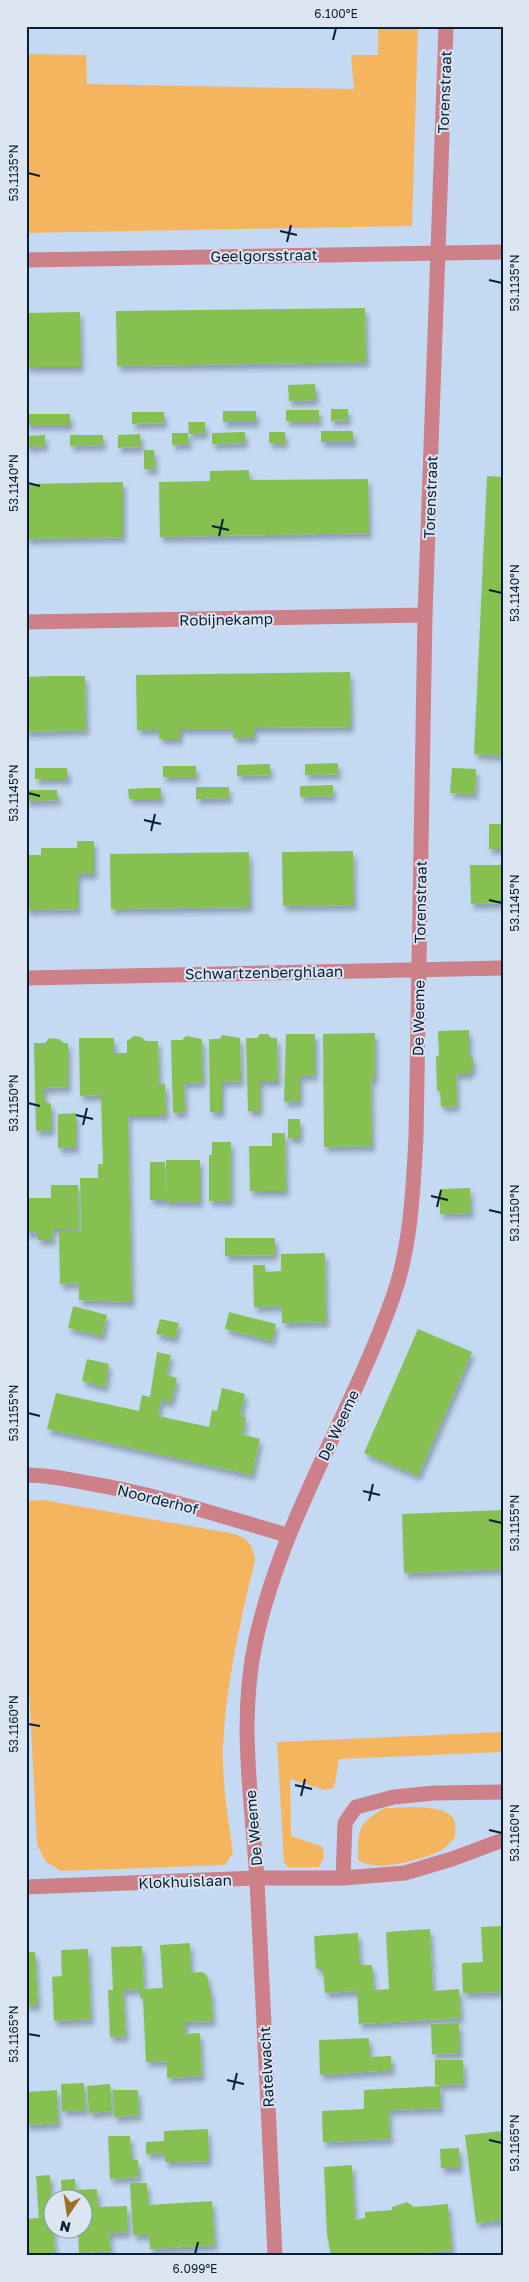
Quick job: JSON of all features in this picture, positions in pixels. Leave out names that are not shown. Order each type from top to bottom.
[{"type":"street","name":"Torenstraat","points":[[419,968],[426,615],[440,252],[446,26]]},
{"type":"street","name":"Geelgorsstraat","points":[[26,260],[503,252]]},
{"type":"street","name":"Robijnekamp","points":[[26,622],[426,615]]},
{"type":"street","name":"Schwartzenberghlaan","points":[[26,978],[419,968],[503,968]]},
{"type":"street","name":"De Weeme","points":[[257,1878],[246,1736],[248,1685],[264,1611],[287,1536],[394,1295],[411,1214],[416,1137],[419,968]]},
{"type":"street","name":"Noorderhof","points":[[26,1475],[43,1475],[105,1486],[161,1499],[287,1536]]},
{"type":"street","points":[[343,1878],[344,1823],[356,1807],[394,1797],[434,1793],[503,1792]]},
{"type":"street","name":"Klokhuislaan","points":[[26,1887],[257,1878],[343,1878],[405,1873],[452,1859],[503,1840]]},
{"type":"street","name":"Ratelwacht","points":[[257,1878],[275,2256]]},
{"type":"shaded area","points":[[378,26],[418,26],[412,226],[26,233],[26,54],[86,55],[87,84],[354,89],[351,55],[378,55]]},
{"type":"shaded area","points":[[43,1500],[235,1534],[244,1538],[253,1551],[255,1560],[244,1606],[227,1700],[223,1774],[233,1853],[225,1865],[61,1871],[46,1862],[37,1845],[26,1630],[26,1503]]},
{"type":"shaded area","points":[[503,1732],[503,1752],[339,1759],[334,1788],[325,1790],[290,1779],[291,1836],[323,1847],[324,1857],[319,1867],[288,1867],[284,1862],[277,1742]]},
{"type":"shaded area","points":[[413,1807],[444,1811],[455,1822],[455,1838],[442,1850],[432,1855],[399,1864],[366,1864],[358,1860],[358,1841],[361,1828],[364,1823],[385,1808]]},
{"type":"building","points":[[365,308],[366,362],[117,366],[116,311]]},
{"type":"building","points":[[80,312],[81,367],[26,367],[26,313]]},
{"type":"building","points":[[315,384],[316,400],[289,401],[288,385]]},
{"type":"building","points":[[331,409],[348,409],[348,420],[331,421]]},
{"type":"building","points":[[286,410],[319,410],[319,421],[286,421]]},
{"type":"building","points":[[223,411],[256,411],[256,422],[223,422]]},
{"type":"building","points":[[132,412],[164,412],[164,423],[132,424]]},
{"type":"building","points":[[26,414],[70,414],[70,425],[26,425]]},
{"type":"building","points":[[188,422],[205,422],[205,433],[189,434]]},
{"type":"building","points":[[321,431],[353,431],[353,442],[321,442]]},
{"type":"building","points":[[245,432],[245,443],[212,444],[212,433]]},
{"type":"building","points":[[269,432],[285,432],[285,443],[269,443]]},
{"type":"building","points":[[172,433],[188,433],[189,444],[172,445]]},
{"type":"building","points":[[140,434],[141,447],[118,448],[118,435]]},
{"type":"building","points":[[45,435],[45,446],[26,447],[26,436]]},
{"type":"building","points":[[70,435],[103,435],[103,445],[70,446]]},
{"type":"building","points":[[144,450],[154,450],[155,469],[144,469]]},
{"type":"building","points":[[249,470],[249,480],[368,479],[369,533],[160,537],[159,482],[210,481],[210,471]]},
{"type":"building","points":[[487,476],[503,477],[503,756],[474,754]]},
{"type":"building","points":[[123,482],[123,537],[26,539],[26,484]]},
{"type":"building","points":[[350,672],[351,727],[254,728],[254,738],[233,738],[233,729],[180,729],[180,739],[159,739],[159,730],[137,730],[136,675]]},
{"type":"building","points":[[85,676],[86,730],[26,732],[26,677]]},
{"type":"building","points":[[338,763],[338,774],[305,775],[305,764]]},
{"type":"building","points":[[270,764],[270,775],[237,776],[237,765]]},
{"type":"building","points":[[163,766],[196,766],[196,777],[163,777]]},
{"type":"building","points":[[35,768],[67,768],[68,779],[35,779]]},
{"type":"building","points":[[452,768],[476,769],[475,794],[450,793]]},
{"type":"building","points":[[333,785],[333,796],[300,797],[300,786]]},
{"type":"building","points":[[196,787],[229,787],[229,798],[196,799]]},
{"type":"building","points":[[161,788],[161,799],[129,799],[128,789]]},
{"type":"building","points":[[26,790],[57,790],[58,800],[26,801]]},
{"type":"building","points":[[489,824],[503,824],[503,849],[489,849]]},
{"type":"building","points":[[77,841],[94,841],[94,874],[78,874],[78,909],[26,910],[26,855],[41,855],[41,848],[77,848]]},
{"type":"building","points":[[353,851],[354,905],[283,906],[282,852]]},
{"type":"building","points":[[249,852],[250,907],[111,909],[110,854]]},
{"type":"building","points":[[470,865],[503,865],[503,903],[471,904]]},
{"type":"building","points":[[469,1030],[469,1057],[473,1057],[473,1070],[470,1070],[470,1074],[456,1074],[457,1106],[441,1107],[440,1091],[437,1091],[436,1056],[439,1056],[438,1031]]},
{"type":"building","points":[[375,1033],[375,1080],[371,1079],[372,1146],[324,1147],[323,1034]]},
{"type":"building","points":[[260,1034],[268,1034],[271,1038],[277,1038],[278,1081],[260,1081],[260,1111],[248,1111],[246,1038],[257,1038]]},
{"type":"building","points":[[286,1034],[315,1034],[315,1075],[300,1076],[300,1101],[284,1102]]},
{"type":"building","points":[[223,1035],[240,1038],[241,1081],[222,1082],[222,1112],[210,1112],[209,1039],[219,1039]]},
{"type":"building","points":[[134,1036],[141,1037],[146,1041],[158,1041],[159,1084],[165,1084],[166,1115],[128,1115],[132,1302],[79,1300],[79,1283],[60,1284],[59,1232],[81,1232],[80,1178],[98,1178],[98,1164],[103,1164],[101,1095],[80,1096],[79,1038],[114,1038],[114,1053],[127,1053],[127,1041]]},
{"type":"building","points":[[186,1036],[202,1039],[203,1082],[184,1083],[185,1112],[173,1113],[171,1040],[182,1040]]},
{"type":"building","points":[[49,1038],[59,1039],[64,1043],[68,1043],[68,1087],[44,1088],[44,1101],[51,1104],[52,1130],[36,1131],[34,1043],[45,1043]]},
{"type":"building","points":[[76,1113],[76,1148],[58,1148],[58,1114]]},
{"type":"building","points":[[288,1119],[300,1119],[300,1138],[288,1138]]},
{"type":"building","points":[[272,1133],[285,1133],[286,1191],[250,1191],[249,1146],[272,1146]]},
{"type":"building","points":[[212,1142],[231,1142],[231,1201],[209,1201],[209,1155],[212,1155]]},
{"type":"building","points":[[166,1160],[200,1160],[200,1202],[166,1202]]},
{"type":"building","points":[[150,1162],[165,1162],[166,1200],[150,1200]]},
{"type":"building","points":[[51,1185],[78,1185],[79,1229],[52,1229],[53,1240],[38,1240],[38,1232],[26,1233],[26,1198],[51,1198]]},
{"type":"building","points":[[470,1188],[471,1213],[440,1214],[440,1189]]},
{"type":"building","points":[[225,1238],[275,1238],[275,1255],[225,1256]]},
{"type":"building","points":[[325,1253],[326,1322],[282,1323],[282,1306],[254,1307],[253,1265],[265,1265],[265,1272],[281,1271],[281,1254]]},
{"type":"building","points":[[73,1306],[107,1315],[102,1336],[68,1328]]},
{"type":"building","points":[[229,1312],[276,1324],[272,1341],[225,1329]]},
{"type":"building","points":[[160,1319],[179,1323],[175,1338],[156,1334]]},
{"type":"building","points":[[418,1329],[472,1352],[418,1476],[364,1453]]},
{"type":"building","points":[[157,1352],[171,1355],[166,1375],[177,1378],[171,1402],[161,1400],[158,1416],[209,1427],[212,1410],[217,1411],[222,1388],[245,1394],[240,1416],[246,1417],[242,1434],[260,1439],[252,1475],[47,1429],[56,1393],[139,1411],[142,1395],[150,1397]]},
{"type":"building","points":[[87,1359],[109,1364],[105,1387],[82,1381]]},
{"type":"building","points":[[503,1510],[503,1569],[404,1573],[402,1514]]},
{"type":"building","points":[[503,1926],[503,1992],[463,1993],[462,1963],[483,1962],[481,1927]]},
{"type":"building","points":[[430,1929],[433,1991],[459,1989],[461,2018],[359,2024],[357,1991],[325,1993],[323,1969],[316,1969],[314,1936],[358,1933],[360,1965],[372,1965],[374,1990],[389,1989],[386,1932]]},
{"type":"building","points":[[190,1943],[191,1973],[201,1972],[206,1974],[209,1989],[211,1989],[213,2021],[185,2022],[185,2034],[200,2033],[202,2076],[167,2078],[167,2061],[146,2062],[143,1998],[140,1998],[140,1989],[123,1990],[126,2036],[110,2037],[108,1990],[113,1990],[111,1947],[142,1946],[144,1989],[163,1988],[160,1945]]},
{"type":"building","points":[[88,1949],[91,2019],[54,2021],[52,1977],[62,1976],[61,1950]]},
{"type":"building","points":[[26,1952],[35,1952],[38,2005],[26,2006]]},
{"type":"building","points":[[459,2023],[460,2053],[432,2054],[431,2024]]},
{"type":"building","points":[[369,2038],[370,2057],[391,2056],[392,2070],[320,2075],[319,2040]]},
{"type":"building","points":[[435,2060],[463,2060],[464,2084],[435,2085]]},
{"type":"building","points":[[84,2083],[86,2110],[62,2111],[61,2084]]},
{"type":"building","points":[[110,2084],[112,2111],[89,2113],[87,2086]]},
{"type":"building","points":[[440,2086],[441,2108],[389,2110],[390,2139],[323,2142],[322,2111],[364,2109],[364,2090]]},
{"type":"building","points":[[57,2090],[58,2123],[26,2125],[26,2092]]},
{"type":"building","points":[[113,2090],[138,2090],[139,2115],[114,2117]]},
{"type":"building","points":[[208,2129],[209,2161],[165,2162],[165,2153],[146,2154],[146,2142],[164,2141],[164,2131]]},
{"type":"building","points":[[503,2131],[503,2220],[476,2223],[465,2135]]},
{"type":"building","points":[[108,2136],[130,2136],[132,2160],[138,2160],[139,2177],[110,2179]]},
{"type":"building","points":[[459,2148],[460,2168],[441,2168],[440,2149]]},
{"type":"building","points":[[352,2165],[355,2220],[365,2218],[365,2212],[392,2210],[392,2207],[407,2202],[414,2207],[448,2204],[452,2250],[394,2256],[331,2256],[327,2234],[324,2167]]},
{"type":"building","points":[[50,2175],[51,2190],[42,2190],[42,2240],[54,2240],[55,2255],[26,2256],[26,2219],[39,2218],[36,2176]]},
{"type":"building","points":[[75,2179],[75,2190],[62,2190],[61,2180]]},
{"type":"building","points":[[130,2183],[147,2183],[148,2205],[212,2201],[215,2245],[150,2249],[149,2235],[133,2235]]},
{"type":"building","points":[[97,2189],[98,2207],[127,2206],[128,2232],[109,2233],[111,2251],[79,2253],[78,2240],[92,2240],[92,2190],[75,2190]]}]
